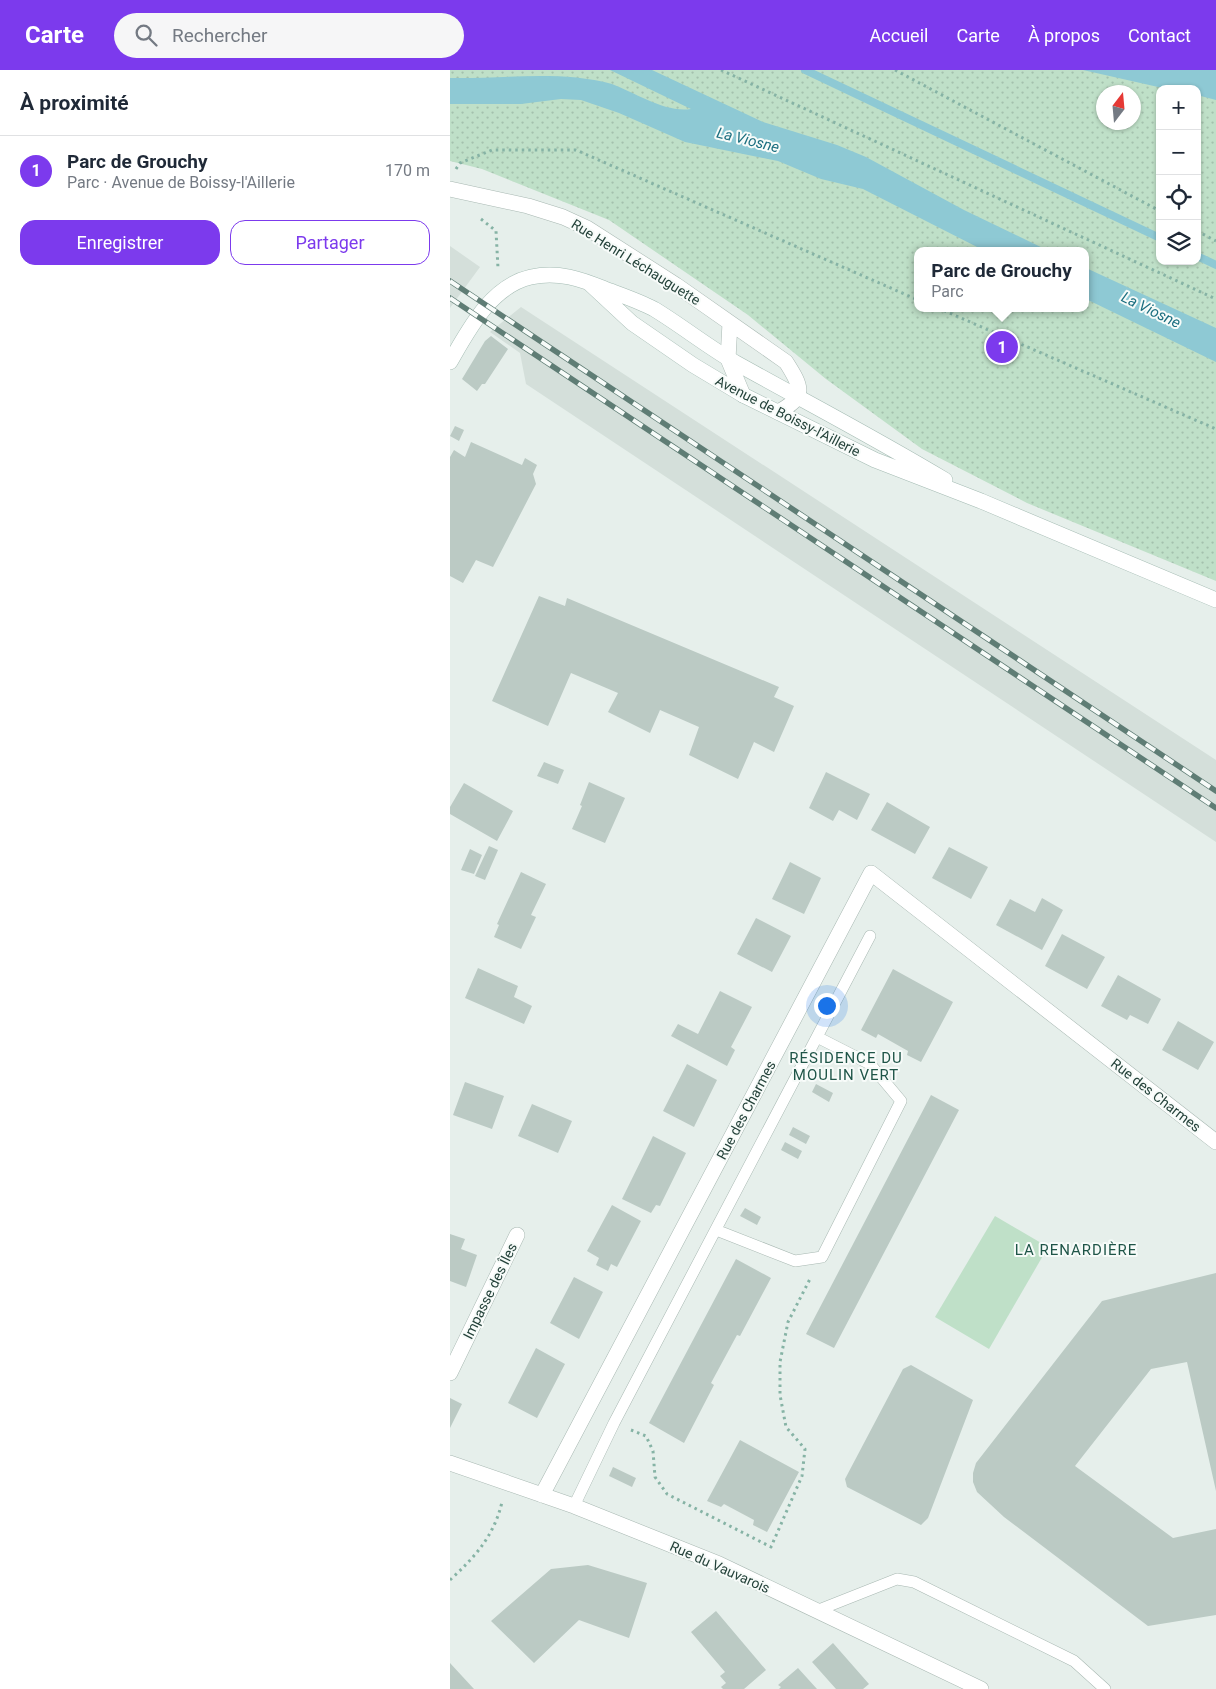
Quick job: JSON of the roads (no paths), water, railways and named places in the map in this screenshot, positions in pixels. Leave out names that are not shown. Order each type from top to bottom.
[{"type":"street","name":"Rue Henri Léchauguette","points":[[450,189],[528,206],[563,217],[587,228],[676,285],[786,362],[798,380],[798,397]]},
{"type":"street","name":"Avenue de Boissy-l'Aillerie","points":[[450,362],[478,317],[498,294],[513,283],[548,274],[565,275],[589,282],[652,308],[728,359],[882,442],[981,501]]},
{"type":"street","name":"Avenue de Boissy-l'Aillerie","points":[[589,282],[632,323],[693,365],[743,396],[875,460],[981,501],[1216,600]]},
{"type":"street","points":[[730,323],[728,359],[743,396]]},
{"type":"street","points":[[778,412],[794,403],[798,397]]},
{"type":"street","name":"Rue des Charmes","points":[[542,1495],[871,873],[1216,1142]]},
{"type":"street","name":"Impasse des Îles","points":[[450,1373],[517,1235]]},
{"type":"street","name":"Rue du Vauvarois","points":[[450,1463],[574,1506],[719,1564],[981,1689]]},
{"type":"lane","points":[[574,1506],[614,1423],[870,936]]},
{"type":"lane","points":[[716,1230],[795,1261],[822,1257],[901,1101],[870,1064],[817,1037]]},
{"type":"lane","points":[[816,1611],[897,1579],[914,1582],[1074,1661],[1105,1689]]},
{"type":"water","name":"La Viosne","points":[[610,70],[652,70],[763,122],[837,145],[866,157],[964,210],[1041,247],[977,247],[863,189],[821,179],[778,161],[685,142],[619,113],[581,100],[561,99],[521,104],[450,104],[450,78],[572,77],[612,84],[671,108],[691,109]]},
{"type":"water","points":[[1083,70],[1216,70],[1216,100],[1201,96],[1201,85],[1156,85],[1156,87]]},
{"type":"water","name":"La Viosne","points":[[1089,269],[1216,328],[1216,362],[1089,300]]},
{"type":"waterway","points":[[805,70],[1156,236]]},
{"type":"waterway","points":[[1201,258],[1216,265]]},
{"type":"railway","points":[[450,281],[1216,791]]},
{"type":"railway","points":[[450,298],[1216,808]]},
{"type":"place","name":"Parc de Grouchy","points":[[1002,347]]},
{"type":"district","name":"RÉSIDENCE DU MOULIN VERT","points":[[846,1066]]},
{"type":"district","name":"LA RENARDIÈRE","points":[[1076,1250]]}]
